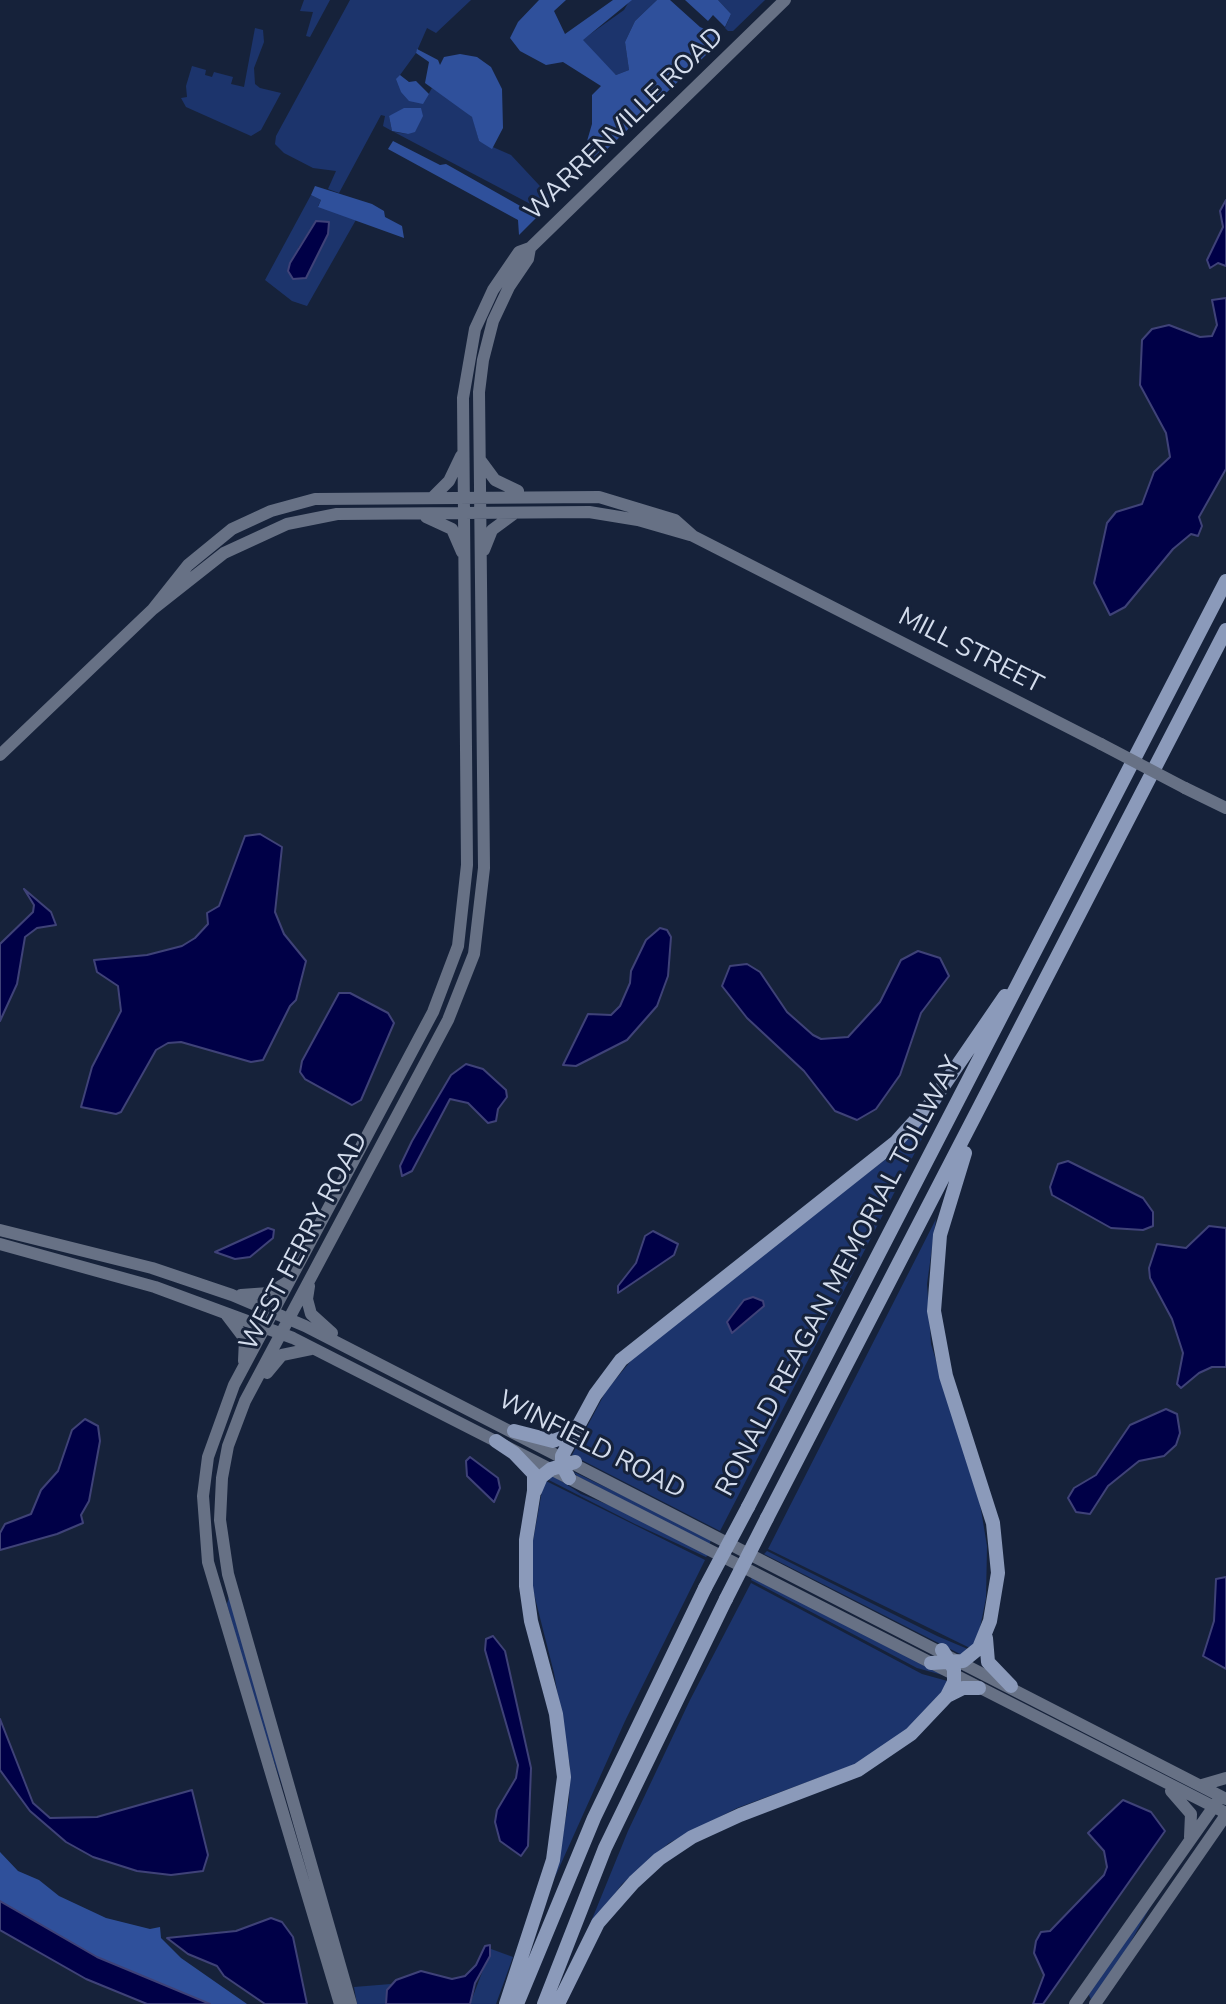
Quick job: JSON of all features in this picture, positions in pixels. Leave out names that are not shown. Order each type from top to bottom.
[{"type":"highway","name":"RONALD REAGAN MEMORIAL TOLLWAY","points":[[517,2004],[594,1818],[705,1588],[1042,943],[1226,581]]},
{"type":"highway","name":"RONALD REAGAN MEMORIAL TOLLWAY","points":[[544,2004],[605,1848],[726,1599],[1226,630]]},
{"type":"highway","points":[[534,1491],[541,1477],[564,1466],[584,1414],[608,1376],[636,1345],[867,1166],[911,1127],[1042,943]]},
{"type":"highway","points":[[986,1096],[946,1210],[933,1291],[941,1356],[993,1523],[998,1573],[986,1638],[988,1662],[1011,1686]]},
{"type":"highway","points":[[514,1431],[543,1440],[559,1440],[584,1414]]},
{"type":"highway","points":[[496,1441],[534,1474],[526,1540],[526,1586],[562,1747],[563,1802],[553,1860],[506,2004]]},
{"type":"highway","points":[[947,1696],[956,1666],[986,1638]]},
{"type":"highway","points":[[942,1650],[956,1666]]},
{"type":"highway","points":[[931,1663],[956,1666]]},
{"type":"highway","points":[[558,2004],[598,1923],[659,1859],[692,1837],[740,1815],[823,1785],[876,1760],[911,1734],[947,1696],[963,1688],[979,1688]]},
{"type":"main road","name":"WARRENVILLE ROAD","points":[[464,512],[463,387],[475,329],[509,265],[519,252],[530,248],[785,0]]},
{"type":"main road","name":"WARRENVILLE ROAD","points":[[480,495],[479,392],[485,346],[498,307],[528,259],[530,248]]},
{"type":"main road","points":[[434,496],[453,475],[463,449]]},
{"type":"main road","points":[[480,460],[500,484],[529,494]]},
{"type":"main road","name":"MILL STREET","points":[[464,496],[529,494],[612,499],[675,520],[693,536]]},
{"type":"main road","name":"WEST FERRY ROAD","points":[[351,2004],[224,1554],[222,1478],[228,1446],[245,1401],[448,1020],[474,954],[482,913],[484,868],[480,495]]},
{"type":"main road","points":[[153,609],[188,565],[232,529],[271,511],[315,499],[464,496]]},
{"type":"main road","points":[[239,543],[248,530],[306,508],[315,499]]},
{"type":"main road","points":[[0,755],[153,609],[239,543],[287,524],[323,515],[464,512]]},
{"type":"main road","name":"MILL STREET","points":[[464,512],[604,513],[693,536],[1226,808]]},
{"type":"main road","name":"WEST FERRY ROAD","points":[[340,2004],[213,1581],[204,1539],[203,1496],[208,1457],[222,1412],[433,1012],[457,951],[467,880],[464,512]]},
{"type":"main road","points":[[481,556],[492,530],[518,512]]},
{"type":"main road","points":[[411,513],[445,524],[454,534],[464,558]]},
{"type":"main road","name":"WINFIELD ROAD","points":[[0,1230],[152,1268],[289,1318],[514,1431],[564,1466],[931,1663]]},
{"type":"main road","name":"WINFIELD ROAD","points":[[0,1244],[139,1282],[281,1333],[496,1441],[564,1466],[942,1650]]},
{"type":"main road","points":[[310,1279],[307,1299],[311,1314],[347,1346]]},
{"type":"main road","points":[[232,1295],[269,1293],[290,1280]]},
{"type":"main road","points":[[220,1309],[245,1339],[243,1368]]},
{"type":"main road","points":[[245,1401],[282,1355],[315,1349]]},
{"type":"main road","points":[[956,1666],[1011,1686],[1202,1785],[1223,1803]]},
{"type":"main road","points":[[956,1666],[979,1688],[1153,1777],[1223,1803]]},
{"type":"main road","points":[[1153,1777],[1181,1799],[1191,1814],[1188,1844]]},
{"type":"main road","points":[[1202,1785],[1226,1778]]},
{"type":"main road","points":[[1075,2004],[1188,1844],[1223,1803]]},
{"type":"main road","points":[[1095,2004],[1223,1803]]},
{"type":"main road","points":[[1085,1990],[1087,2004]]},
{"type":"shaded area","points":[[304,0],[330,0],[310,37],[306,36],[313,12],[300,11]]},
{"type":"shaded area","points":[[350,0],[471,0],[436,33],[427,28],[416,53],[400,75],[401,92],[428,95],[432,88],[459,105],[473,118],[479,141],[511,155],[553,200],[545,207],[538,208],[394,132],[408,134],[414,110],[389,116],[392,131],[383,126],[385,116],[381,115],[339,193],[328,189],[336,171],[313,168],[284,153],[275,144],[276,136]]},
{"type":"shaded area","points":[[539,0],[566,0],[554,11],[565,34],[613,0],[632,0],[583,40],[616,75],[629,70],[625,42],[635,21],[657,0],[670,0],[700,27],[717,35],[706,55],[602,154],[594,158],[585,148],[592,124],[592,95],[601,86],[563,62],[546,65],[520,51],[510,38],[518,22]]},
{"type":"shaded area","points":[[630,0],[657,0],[635,21],[625,42],[629,70],[616,75],[582,40],[624,10]]},
{"type":"shaded area","points":[[685,0],[718,0],[731,14],[725,27],[713,15],[708,21]]},
{"type":"shaded area","points":[[718,0],[765,0],[733,31],[728,31],[725,28],[731,14]]},
{"type":"shaded area","points":[[255,28],[263,30],[264,42],[254,68],[255,84],[281,93],[261,130],[251,136],[186,107],[181,98],[187,97],[186,86],[192,66],[206,70],[205,75],[212,77],[214,72],[233,77],[231,84],[244,87]]},
{"type":"shaded area","points":[[417,49],[438,60],[440,65],[444,57],[460,54],[477,57],[491,67],[502,89],[503,128],[492,149],[479,141],[472,117],[425,83],[429,62],[416,53]]},
{"type":"shaded area","points":[[400,75],[409,82],[416,81],[429,94],[423,104],[409,101],[401,92],[396,79]]},
{"type":"shaded area","points":[[404,108],[421,108],[423,116],[415,132],[392,131],[389,116]]},
{"type":"shaded area","points":[[393,141],[440,165],[446,164],[538,216],[519,235],[518,220],[388,149]]},
{"type":"shaded area","points":[[315,186],[372,204],[384,211],[385,217],[402,226],[404,238],[318,207],[321,200],[311,195]]},
{"type":"shaded area","points":[[311,195],[321,200],[318,206],[357,218],[307,306],[292,301],[265,280]],"holes":[[[316,221],[328,234],[306,278],[298,248]]]},
{"type":"shaded area","points":[[1226,200],[1226,266],[1218,263],[1210,268],[1207,260],[1223,227],[1220,211]]},
{"type":"shaded area","points":[[316,221],[329,222],[328,234],[306,278],[293,279],[288,271],[290,263]]},
{"type":"shaded area","points":[[1226,298],[1226,469],[1199,517],[1202,526],[1198,536],[1191,534],[1173,549],[1125,607],[1110,615],[1094,583],[1107,523],[1116,512],[1142,504],[1154,472],[1170,457],[1166,433],[1140,385],[1142,340],[1152,329],[1169,325],[1200,337],[1212,336],[1217,325],[1212,300]]},
{"type":"shaded area","points":[[260,834],[282,847],[275,912],[284,934],[306,961],[296,1000],[263,1060],[251,1062],[181,1042],[168,1043],[156,1050],[121,1112],[116,1114],[81,1107],[92,1067],[121,1011],[118,986],[97,972],[94,960],[147,955],[182,946],[195,938],[208,924],[207,913],[219,906],[245,836]]},
{"type":"shaded area","points":[[24,889],[51,912],[56,925],[37,928],[25,937],[17,984],[0,1021],[0,944],[33,912],[34,905]]},
{"type":"shaded area","points":[[660,928],[667,930],[671,937],[668,976],[657,1006],[627,1040],[576,1066],[563,1065],[588,1014],[611,1015],[620,1006],[630,983],[631,971],[646,940]]},
{"type":"shaded area","points":[[918,951],[940,958],[949,976],[921,1013],[900,1075],[876,1109],[857,1120],[835,1111],[804,1071],[747,1018],[722,986],[730,966],[747,964],[760,972],[787,1012],[813,1035],[821,1039],[848,1037],[880,1002],[901,960]]},
{"type":"shaded area","points":[[339,993],[350,993],[388,1013],[394,1023],[361,1100],[352,1105],[305,1079],[300,1072],[302,1061]]},
{"type":"shaded area","points":[[466,1064],[483,1069],[506,1090],[507,1097],[498,1109],[496,1121],[488,1123],[468,1103],[450,1099],[412,1171],[402,1176],[400,1166],[412,1141],[451,1075]]},
{"type":"shaded area","points":[[943,1098],[720,1531],[572,1455],[606,1391],[634,1357],[711,1292],[890,1156]]},
{"type":"shaded area","points":[[1068,1161],[1143,1198],[1153,1212],[1153,1226],[1143,1230],[1111,1228],[1052,1195],[1050,1187],[1058,1164]]},
{"type":"shaded area","points":[[936,1219],[927,1284],[931,1344],[980,1504],[987,1546],[986,1598],[977,1643],[972,1649],[768,1549]]},
{"type":"shaded area","points":[[1209,1226],[1226,1228],[1226,1367],[1212,1367],[1199,1373],[1181,1388],[1177,1384],[1183,1353],[1172,1319],[1150,1278],[1149,1268],[1157,1244],[1186,1248]]},
{"type":"shaded area","points":[[268,1228],[274,1230],[273,1238],[250,1257],[235,1259],[215,1252]]},
{"type":"shaded area","points":[[653,1231],[678,1244],[674,1255],[618,1293],[618,1286],[636,1263],[645,1236]]},
{"type":"shaded area","points":[[753,1297],[763,1301],[764,1306],[732,1333],[727,1322],[744,1300]]},
{"type":"shaded area","points":[[1166,1409],[1177,1414],[1180,1433],[1176,1445],[1164,1456],[1139,1461],[1108,1486],[1090,1514],[1076,1512],[1068,1498],[1074,1488],[1096,1475],[1130,1425]]},
{"type":"shaded area","points":[[85,1419],[98,1426],[100,1441],[89,1501],[81,1515],[83,1523],[57,1534],[0,1550],[0,1533],[5,1524],[31,1514],[41,1490],[58,1471],[72,1430]]},
{"type":"shaded area","points":[[470,1457],[498,1478],[500,1488],[494,1502],[467,1476],[466,1461]]},
{"type":"shaded area","points":[[574,1472],[712,1538],[709,1545],[577,1476]]},
{"type":"shaded area","points":[[549,1473],[581,1494],[619,1509],[708,1555],[706,1557],[635,1524],[545,1478]]},
{"type":"shaded area","points":[[544,1480],[705,1560],[625,1721],[555,1877],[569,1800],[570,1766],[554,1673],[533,1590],[532,1546]]},
{"type":"shaded area","points":[[767,1551],[970,1650],[962,1655],[764,1554]]},
{"type":"shaded area","points":[[752,1577],[946,1676],[917,1668],[751,1580]]},
{"type":"shaded area","points":[[1226,1577],[1226,1669],[1203,1656],[1214,1621],[1216,1579]]},
{"type":"shaded area","points":[[751,1583],[922,1674],[951,1682],[904,1732],[864,1761],[737,1808],[669,1843],[622,1884],[586,1934],[628,1831],[690,1700]]},
{"type":"shaded area","points":[[229,1597],[293,1816],[254,1704],[227,1604]]},
{"type":"shaded area","points":[[493,1636],[505,1651],[531,1768],[528,1846],[521,1856],[500,1841],[495,1822],[497,1810],[516,1778],[518,1765],[485,1650],[486,1639]]},
{"type":"shaded area","points":[[0,1719],[33,1803],[50,1818],[97,1817],[192,1790],[208,1855],[203,1871],[171,1875],[137,1871],[93,1857],[66,1842],[30,1811],[0,1770]]},
{"type":"shaded area","points":[[1123,1800],[1151,1812],[1165,1831],[1043,2004],[1033,2004],[1044,1975],[1034,1953],[1036,1941],[1041,1932],[1050,1931],[1104,1875],[1107,1867],[1104,1851],[1088,1833]]},
{"type":"shaded area","points":[[0,1852],[18,1871],[39,1880],[59,1896],[106,1918],[150,1929],[160,1927],[161,1938],[181,1958],[247,2004],[210,2004],[97,1957],[18,1915],[0,1901]]},
{"type":"shaded area","points":[[1159,1891],[1119,1963],[1092,2002],[1088,1993]]},
{"type":"shaded area","points":[[0,1901],[97,1957],[210,2004],[147,2004],[86,1979],[0,1930]]},
{"type":"shaded area","points":[[271,1918],[282,1922],[293,1937],[307,2004],[265,2004],[224,1976],[217,1966],[188,1954],[167,1938],[236,1931]]},
{"type":"shaded area","points":[[490,1945],[490,1956],[475,1983],[470,2004],[386,2004],[387,1990],[396,1980],[421,1971],[452,1979],[465,1976],[476,1965],[485,1946]]},
{"type":"shaded area","points":[[491,1949],[513,1957],[496,2004],[470,2004]]},
{"type":"shaded area","points":[[391,1984],[386,2004],[357,2004],[354,1987]]}]
